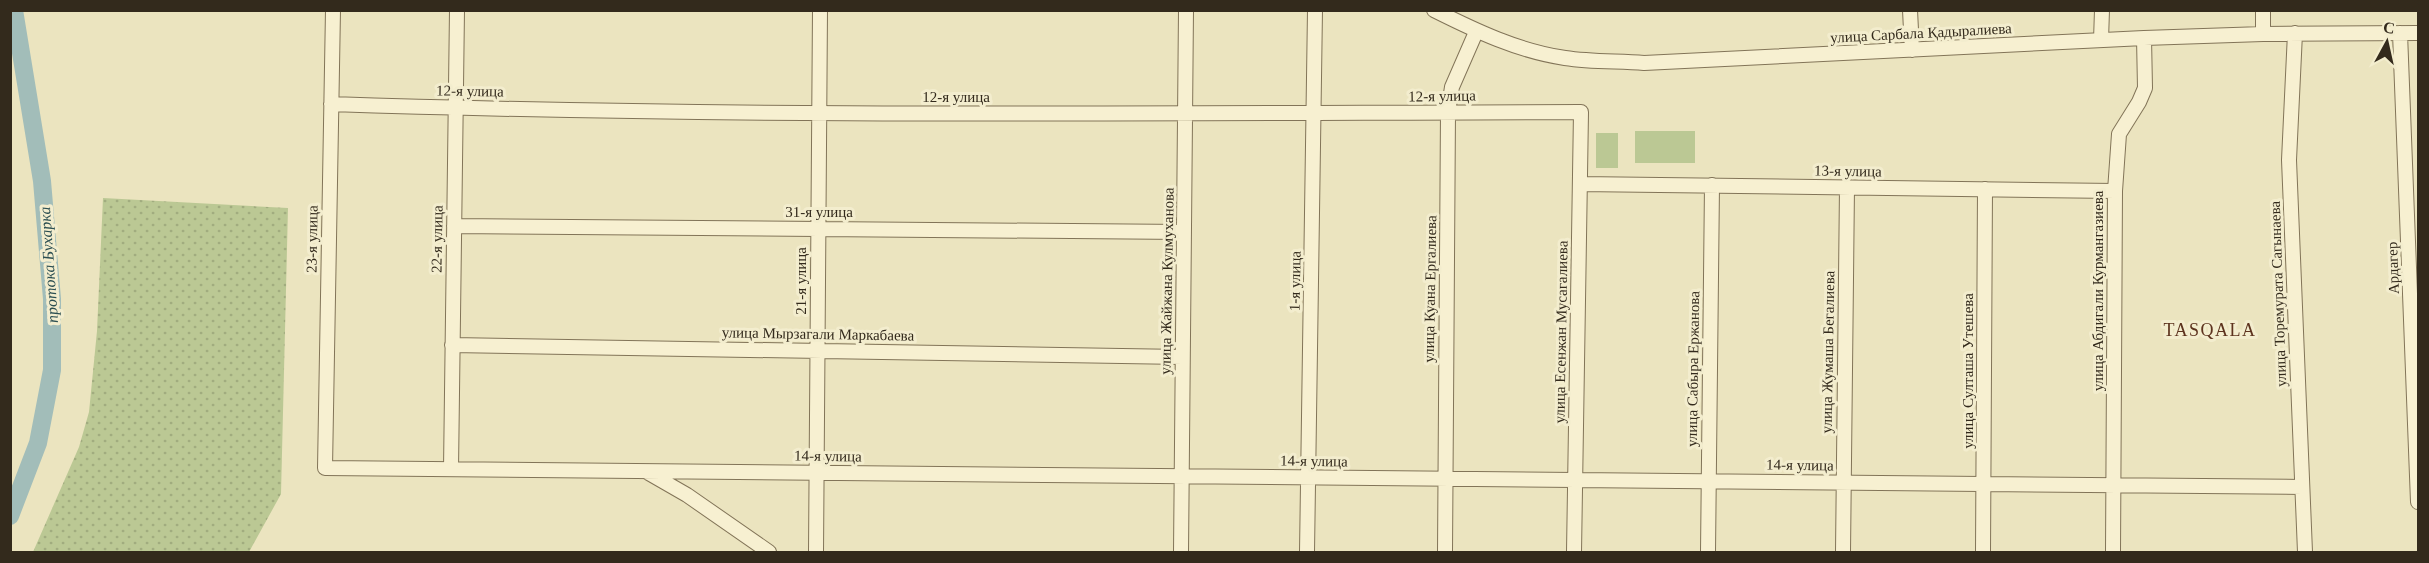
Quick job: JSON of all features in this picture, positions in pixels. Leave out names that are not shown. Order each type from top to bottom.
[{"type":"street","name":"23-я улица","points":[[325,468],[333,10]]},
{"type":"street","name":"22-я улица","points":[[451,469],[457,10]]},
{"type":"street","name":"21-я улица","points":[[816,552],[820,10]]},
{"type":"street","name":"улица Жайжана Кулмуханова","points":[[1181,552],[1186,10]]},
{"type":"street","name":"1-я улица","points":[[1307,552],[1315,10]]},
{"type":"street","name":"улица Сарбала Қадыралиева","points":[[1434,10],[1476,32],[1527,50],[1566,58],[1644,63],[2144,38],[2295,33],[2418,33]]},
{"type":"street","points":[[1910,10],[1912,50]]},
{"type":"street","points":[[2101,40],[2102,10]]},
{"type":"street","points":[[2263,10],[2263,34]]},
{"type":"street","name":"улица Куана Ергалиева","points":[[1444,552],[1449,112],[1452,87],[1476,32]]},
{"type":"street","name":"улица Торемурата Сагынаева","points":[[2295,33],[2289,160],[2304,552]]},
{"type":"street","name":"Ардагер","points":[[2400,33],[2418,502]]},
{"type":"street","name":"улица Абдигали Курмангазиева","points":[[2113,552],[2115,191],[2119,134],[2145,88],[2144,38]]},
{"type":"street","name":"12-я улица","points":[[331,104],[819,113],[1314,115],[1581,112]]},
{"type":"street","name":"улица Есенжан Мусагалиева","points":[[1574,552],[1581,112]]},
{"type":"street","name":"13-я улица","points":[[1580,183],[2115,191]]},
{"type":"street","name":"улица Сабыра Ержанова","points":[[1708,552],[1712,185]]},
{"type":"street","name":"улица Жумаша Бегалиева","points":[[1843,552],[1847,187]]},
{"type":"street","name":"улица Султаша Утешева","points":[[1983,552],[1985,189]]},
{"type":"street","name":"31-я улица","points":[[454,226],[1184,232]]},
{"type":"street","name":"улица Мырзагали Маркабаева","points":[[452,345],[1182,357]]},
{"type":"street","name":"14-я улица","points":[[325,468],[2302,487]]},
{"type":"street","points":[[646,471],[705,507],[769,552]]},
{"type":"green space","points":[[1635,131],[1695,131],[1695,163],[1635,163]]},
{"type":"green space","points":[[1596,133],[1618,133],[1618,168],[1596,168]]},
{"type":"green space","points":[[103,198],[288,208],[281,494],[249,552],[33,552],[79,447],[89,412],[97,331]]},
{"type":"waterway","name":"протока Бухарка","points":[[10,516],[38,443],[52,370],[52,299],[42,181],[14,10]]},
{"type":"district","name":"TASQALA","points":[[2210,330]]}]
